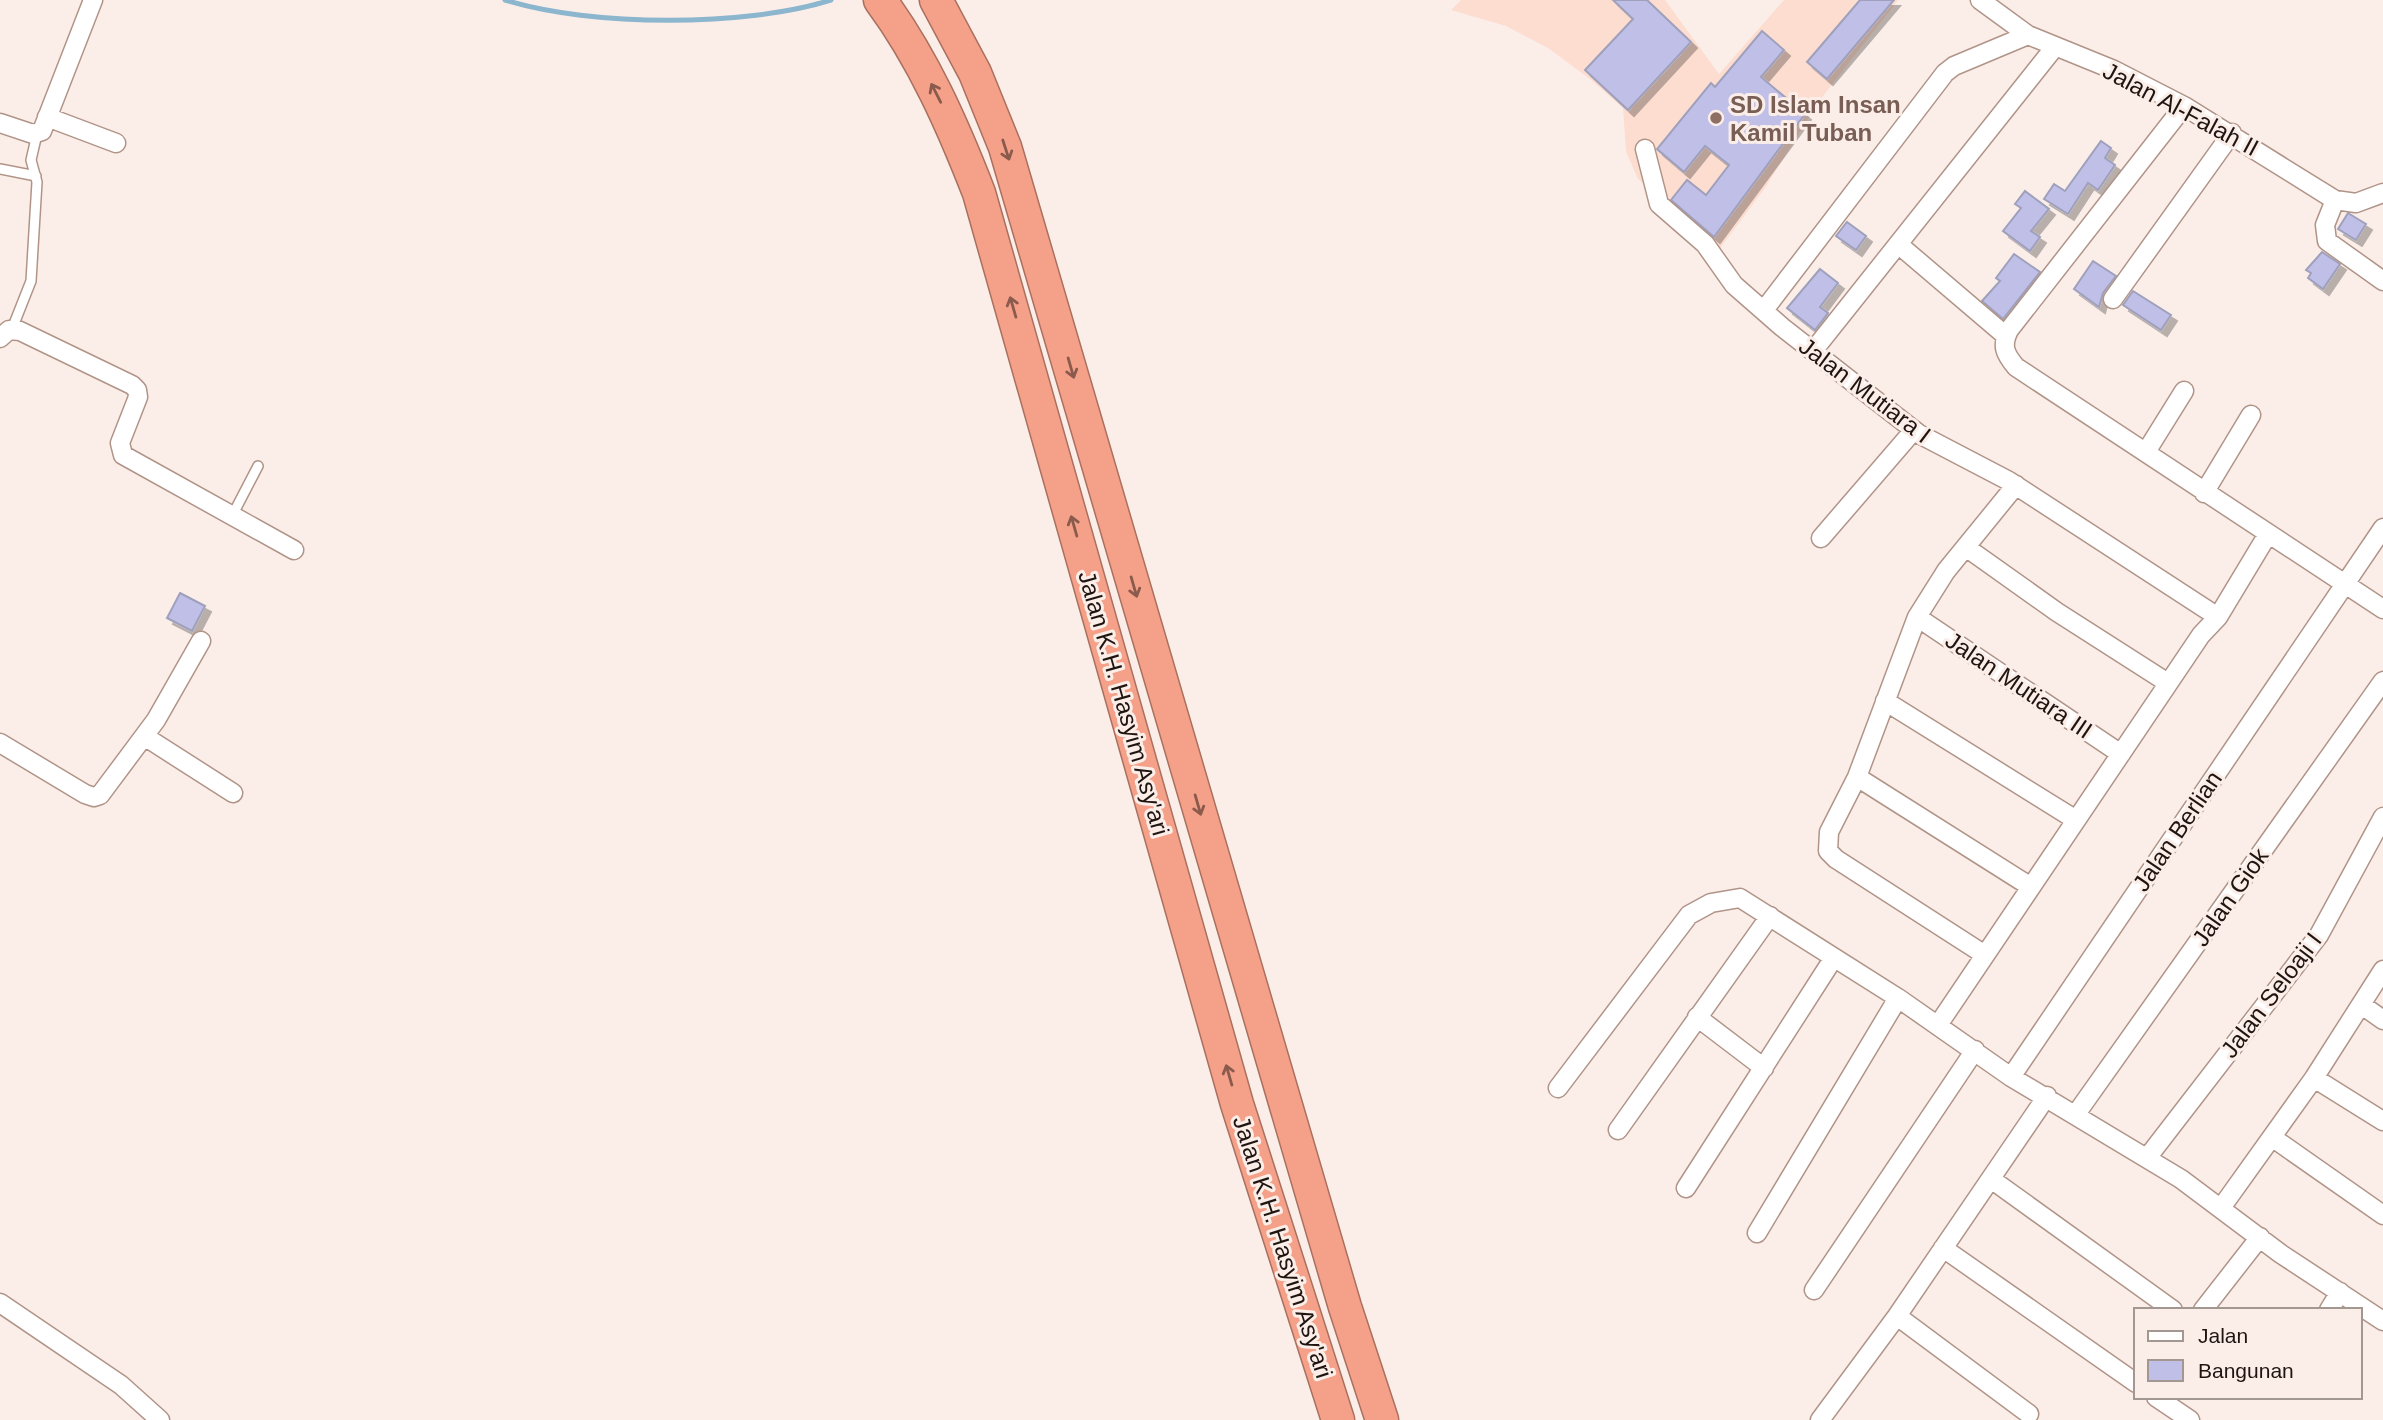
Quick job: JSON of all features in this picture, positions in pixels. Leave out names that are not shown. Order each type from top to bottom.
[{"type":"highway","name":"Jalan K.H. Hasyim Asy'ari","points":[[880,0],[907,41],[945,111],[979,193],[1237,1104],[1338,1420]]},
{"type":"highway","name":"Jalan K.H. Hasyim Asy'ari","points":[[936,0],[975,73],[1005,147],[1341,1294],[1382,1420]]},
{"type":"street","points":[[0,122],[37,134],[47,117],[93,0]]},
{"type":"street","name":"Jalan Al-Falah II","points":[[1980,0],[2028,35],[2054,48],[2114,70],[2185,106],[2335,200]]},
{"type":"street","points":[[1764,310],[1945,73],[1954,66],[2028,35]]},
{"type":"street","points":[[1813,351],[2054,48]]},
{"type":"street","points":[[2185,106],[2006,336],[2004,347],[2016,367],[2383,609]]},
{"type":"street","points":[[47,117],[116,143]]},
{"type":"street","points":[[2113,299],[2232,133]]},
{"type":"street","name":"Jalan Mutiara I","points":[[1645,149],[1659,204],[1705,244],[1729,279],[1813,351],[1914,430],[2016,485],[2218,617]]},
{"type":"street","points":[[2383,193],[2356,203],[2335,200],[2325,225],[2327,241],[2383,281]]},
{"type":"street","points":[[1898,244],[2006,336]]},
{"type":"street","points":[[6,333],[135,388],[138,397],[120,443],[123,455],[294,550]]},
{"type":"street","points":[[2146,452],[2184,391]]},
{"type":"street","points":[[2204,493],[2251,415]]},
{"type":"street","points":[[1821,538],[1914,430]]},
{"type":"street","points":[[1985,955],[1828,851],[1826,842],[1835,816],[1857,777],[1917,617],[1946,571],[2016,485]]},
{"type":"street","name":"Jalan Berlian","points":[[2011,1077],[2346,587],[2383,528]]},
{"type":"street","points":[[1938,1025],[2168,683],[2201,635],[2218,617],[2268,534]]},
{"type":"street","points":[[1967,548],[2057,612],[2168,683]]},
{"type":"street","name":"Jalan Mutiara III","points":[[1917,617],[2121,754]]},
{"type":"street","points":[[0,743],[94,797],[104,791],[144,736],[201,641]]},
{"type":"street","name":"Jalan Giok","points":[[2076,1114],[2383,681]]},
{"type":"street","points":[[1885,701],[2076,820]]},
{"type":"street","points":[[144,736],[233,793]]},
{"type":"street","points":[[1857,777],[2031,887]]},
{"type":"street","name":"Jalan Seloaji I","points":[[2147,1158],[2319,935],[2382,821]]},
{"type":"street","points":[[1558,1088],[1689,915],[1711,903],[1731,897],[1741,898],[1833,960],[1938,1025],[2011,1077],[2147,1158],[2383,1321]]},
{"type":"street","points":[[1618,1130],[1770,916]]},
{"type":"street","points":[[1686,1188],[1833,960]]},
{"type":"street","points":[[2221,1208],[2314,1078],[2383,970]]},
{"type":"street","points":[[1757,1233],[1898,999]]},
{"type":"street","points":[[2362,1005],[2383,1020]]},
{"type":"street","points":[[1698,1017],[1764,1068]]},
{"type":"street","points":[[1814,1290],[1975,1051]]},
{"type":"street","points":[[2314,1078],[2383,1121]]},
{"type":"street","points":[[1819,1420],[1897,1316],[2047,1096]]},
{"type":"street","points":[[2273,1138],[2383,1215]]},
{"type":"street","points":[[1991,1180],[2170,1308]]},
{"type":"street","points":[[2205,1308],[2260,1237]]},
{"type":"street","points":[[1943,1248],[2134,1382]]},
{"type":"street","points":[[2330,1308],[2340,1292]]},
{"type":"street","points":[[0,1303],[121,1385],[160,1420]]},
{"type":"street","points":[[1897,1316],[2029,1414]]},
{"type":"street","points":[[2159,1399],[2190,1420]]},
{"type":"lane","points":[[6,333],[31,281],[36,176],[31,162],[37,134]]},
{"type":"lane","points":[[0,169],[36,176]]},
{"type":"lane","points":[[232,516],[258,466]]},
{"type":"shaded area","name":"SD Islam Insan Kamil Tuban","points":[[1461,0],[1665,0],[1719,74],[1784,0],[1898,0],[1820,100],[1765,188],[1718,251],[1638,179],[1626,152],[1623,108],[1548,48],[1506,26],[1451,10]]},
{"type":"building","points":[[1613,0],[1647,0],[1691,42],[1628,110],[1585,70],[1633,19]]},
{"type":"building","points":[[1860,0],[1894,0],[1827,79],[1807,62]]},
{"type":"building","points":[[1762,31],[1784,50],[1761,77],[1805,114],[1714,237],[1671,200],[1687,180],[1706,195],[1729,165],[1705,146],[1684,172],[1657,149],[1711,83],[1715,87]]},
{"type":"building","points":[[2101,141],[2111,148],[2105,158],[2115,165],[2098,190],[2088,183],[2068,214],[2044,199],[2054,184],[2065,191]]},
{"type":"building","points":[[2025,191],[2049,209],[2031,231],[2040,237],[2030,251],[2003,231],[2021,208],[2015,204]]},
{"type":"building","points":[[2348,213],[2366,224],[2356,240],[2338,229]]},
{"type":"building","points":[[1847,222],[1866,236],[1856,250],[1836,236]]},
{"type":"building","points":[[2322,252],[2340,264],[2323,289],[2308,278],[2311,273],[2306,270]]},
{"type":"building","points":[[2014,254],[2040,272],[2003,319],[1982,301],[2000,281],[1996,278]]},
{"type":"building","points":[[2093,261],[2116,276],[2103,293],[2099,307],[2074,289]]},
{"type":"building","points":[[1820,269],[1838,283],[1820,307],[1828,313],[1815,330],[1787,308]]},
{"type":"building","points":[[2133,291],[2171,315],[2161,330],[2123,305]]},
{"type":"building","points":[[180,593],[205,606],[192,631],[167,618]]},
{"type":"waterway","points":[[505,0],[581,15],[668,20],[756,15],[831,0]]},
{"type":"place","name":"SD Islam Insan Kamil Tuban","points":[[1716,118]]}]
